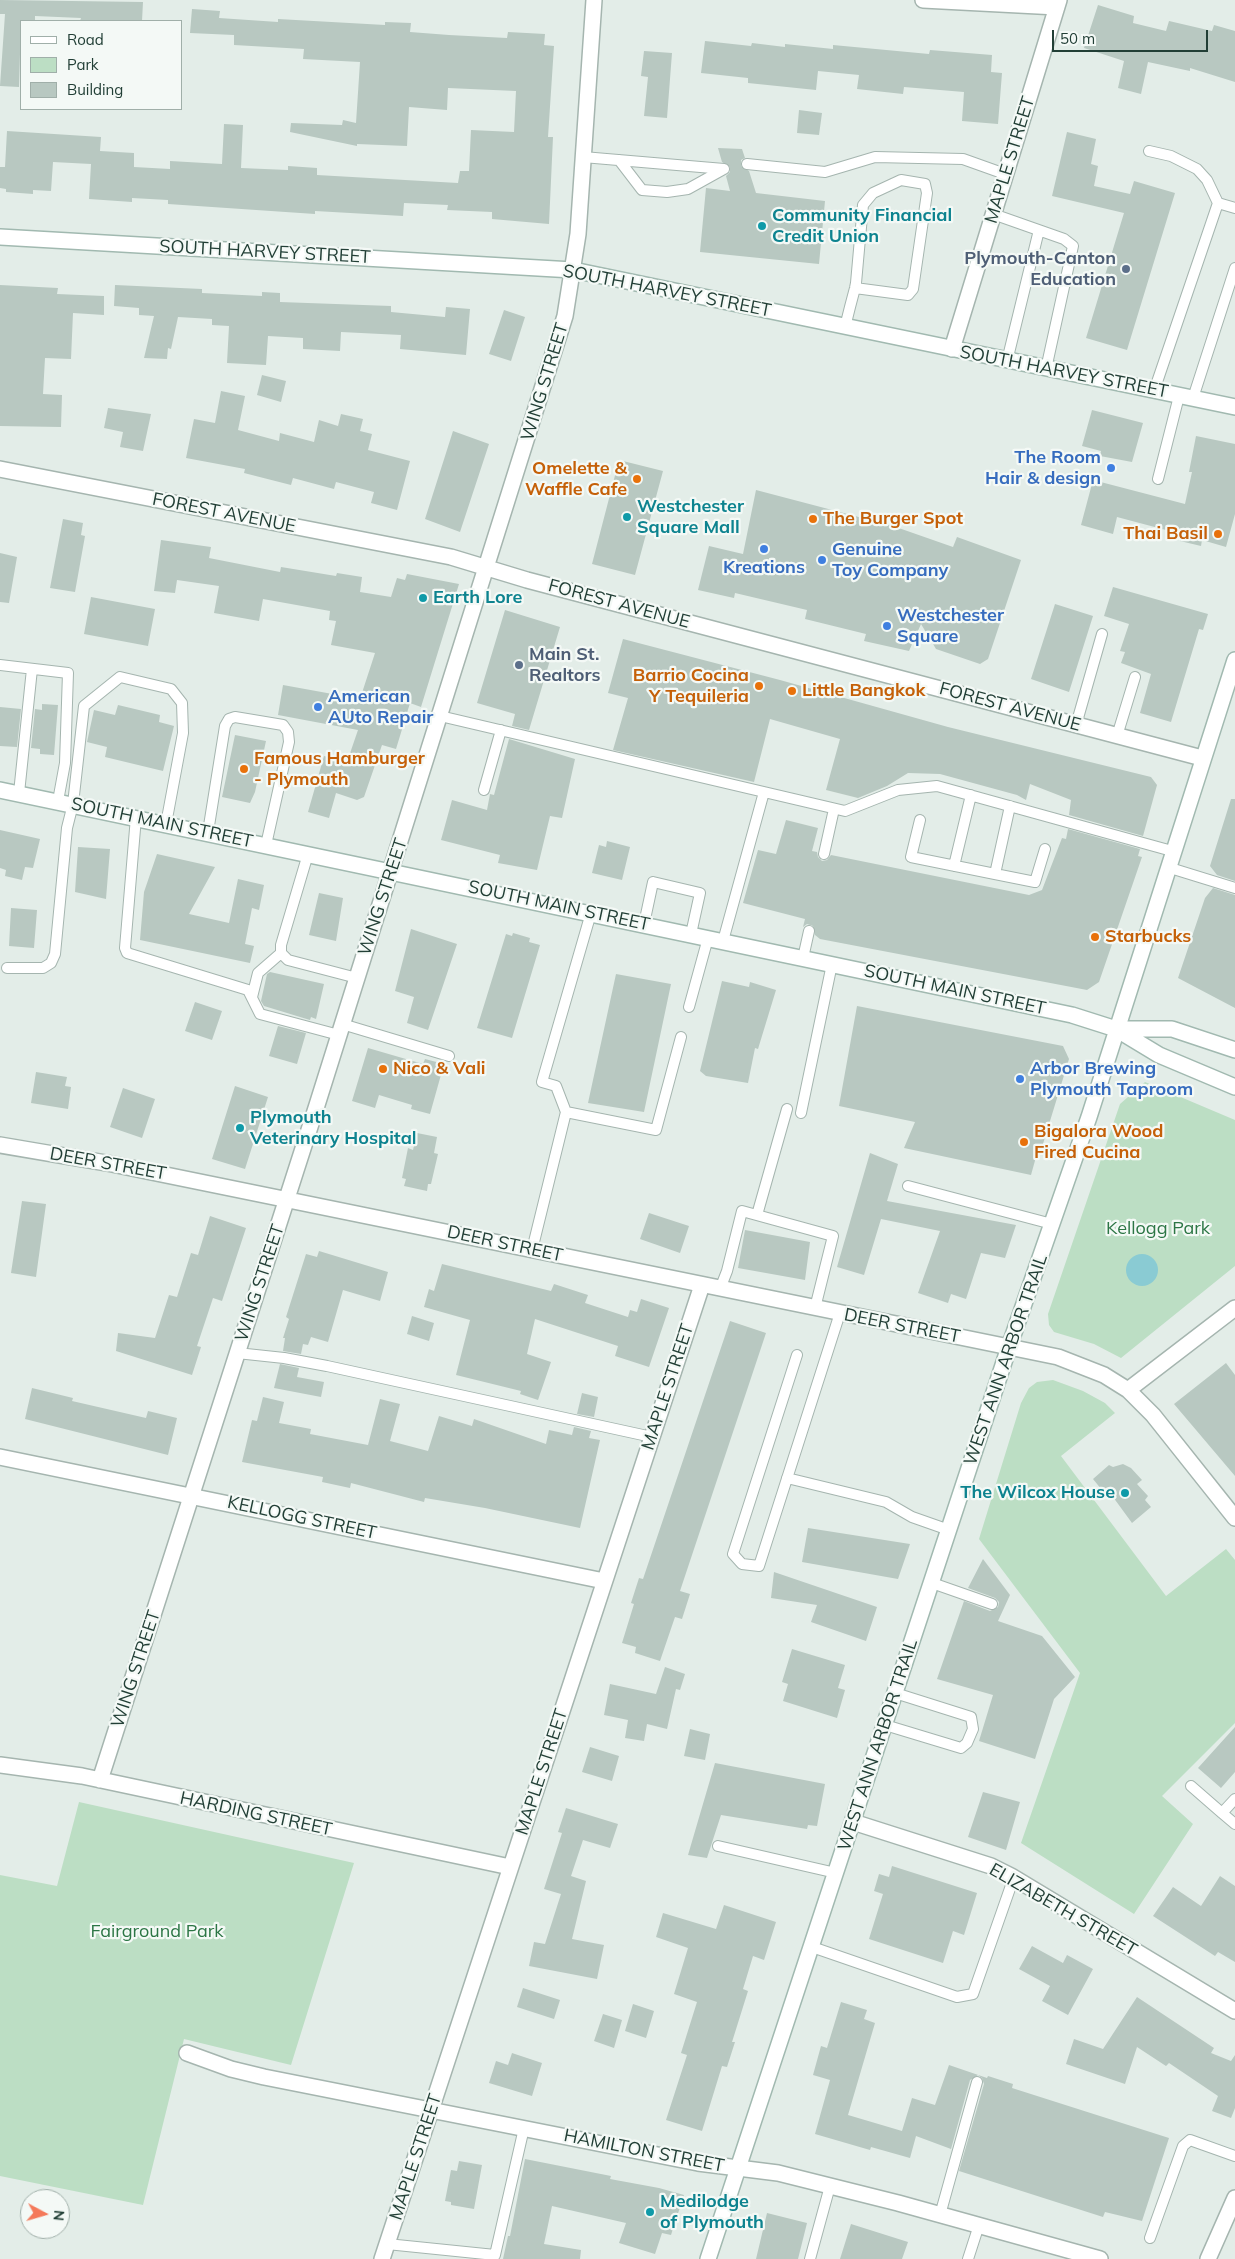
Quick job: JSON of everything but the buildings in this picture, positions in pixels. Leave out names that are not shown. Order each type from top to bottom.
[{"type":"street","name":"WING STREET","points":[[100,1780],[357,978],[566,316],[578,234],[594,0]]},
{"type":"street","points":[[923,0],[1058,3]]},
{"type":"street","name":"MAPLE STREET","points":[[952,349],[1058,3]]},
{"type":"street","name":"SOUTH HARVEY STREET","points":[[0,237],[573,270],[1235,407]]},
{"type":"street","name":"FOREST AVENUE","points":[[0,469],[442,555],[1202,758]]},
{"type":"street","name":"WEST ANN ARBOR TRAIL","points":[[708,2259],[1009,1347],[1089,1117],[1172,851],[1235,660]]},
{"type":"street","name":"SOUTH MAIN STREET","points":[[0,790],[208,832],[1072,1015],[1116,1029],[1159,1055],[1235,1087]]},
{"type":"street","name":"SOUTH MAIN STREET","points":[[1116,1029],[1172,1029],[1235,1050]]},
{"type":"street","name":"DEER STREET","points":[[0,1145],[112,1164],[1058,1357],[1081,1364],[1104,1375],[1128,1390],[1153,1414],[1235,1518]]},
{"type":"street","name":"MAPLE STREET","points":[[382,2259],[702,1285]]},
{"type":"street","points":[[1128,1390],[1235,1308]]},
{"type":"street","name":"KELLOGG STREET","points":[[0,1457],[604,1581]]},
{"type":"street","name":"HARDING STREET","points":[[0,1765],[100,1780],[510,1867]]},
{"type":"street","name":"ELIZABETH STREET","points":[[853,1822],[991,1866],[1235,2011]]},
{"type":"street","name":"HAMILTON STREET","points":[[187,2053],[232,2069],[264,2077],[698,2163],[778,2173],[1100,2259]]},
{"type":"street","points":[[1208,2259],[1235,2198]]},
{"type":"lane","points":[[1149,151],[1171,156],[1197,170],[1207,180],[1218,203],[1154,391]]},
{"type":"lane","points":[[583,157],[619,160],[724,169],[688,189],[667,192],[642,190],[619,160]]},
{"type":"lane","points":[[747,164],[825,172],[875,158],[963,159],[1006,174]]},
{"type":"lane","points":[[845,327],[855,288],[863,205],[873,193],[901,180],[925,184],[927,193],[913,289],[908,294],[855,288]]},
{"type":"lane","points":[[1218,203],[1235,208]]},
{"type":"lane","points":[[993,214],[1064,239],[1073,246],[1046,369]]},
{"type":"lane","points":[[1007,361],[1039,230]]},
{"type":"lane","points":[[1158,479],[1186,397],[1235,268]]},
{"type":"lane","points":[[1076,725],[1102,634]]},
{"type":"lane","points":[[0,665],[68,674],[65,763],[58,801]]},
{"type":"lane","points":[[19,793],[32,669]]},
{"type":"lane","points":[[7,968],[43,968],[51,963],[55,954],[67,828],[73,804],[84,706],[100,691],[120,677],[171,689],[182,703],[182,733],[166,824]]},
{"type":"lane","points":[[1117,736],[1135,677]]},
{"type":"lane","points":[[440,716],[845,811],[898,790],[937,786],[1172,851]]},
{"type":"lane","points":[[208,832],[225,726],[230,719],[235,717],[283,725],[288,732],[289,742],[266,845]]},
{"type":"lane","points":[[484,790],[501,730]]},
{"type":"lane","points":[[689,1007],[715,939],[764,792]]},
{"type":"lane","points":[[954,866],[971,795]]},
{"type":"lane","points":[[996,874],[1010,806]]},
{"type":"lane","points":[[824,854],[834,809]]},
{"type":"lane","points":[[136,817],[125,948],[127,953],[248,990],[260,1014],[340,1030],[449,1056]]},
{"type":"lane","points":[[920,820],[911,857],[1035,882],[1045,849]]},
{"type":"lane","points":[[308,854],[281,945],[281,953],[288,960],[357,978]]},
{"type":"lane","points":[[1167,867],[1235,888]]},
{"type":"lane","points":[[644,924],[653,882],[700,893],[691,934]]},
{"type":"lane","points":[[532,1250],[566,1112],[556,1086],[542,1082],[591,913]]},
{"type":"lane","points":[[803,958],[809,931]]},
{"type":"lane","points":[[252,997],[258,973],[281,953]]},
{"type":"lane","points":[[801,1113],[832,964]]},
{"type":"lane","points":[[566,1112],[656,1130],[682,1037]]},
{"type":"lane","points":[[757,1215],[787,1108]]},
{"type":"lane","points":[[908,1186],[1052,1224]]},
{"type":"lane","points":[[720,1289],[727,1271],[742,1211],[833,1236],[815,1308]]},
{"type":"lane","points":[[797,1355],[733,1554],[742,1564],[759,1566],[840,1313]]},
{"type":"lane","points":[[237,1353],[326,1366],[652,1437]]},
{"type":"lane","points":[[787,1478],[886,1502],[912,1517],[949,1530]]},
{"type":"lane","points":[[932,1583],[992,1604]]},
{"type":"lane","points":[[885,1725],[960,1748],[967,1744],[973,1729],[971,1717],[895,1693]]},
{"type":"lane","points":[[1191,1786],[1235,1824]]},
{"type":"lane","points":[[1222,1813],[1235,1800]]},
{"type":"lane","points":[[718,1846],[836,1873]]},
{"type":"lane","points":[[812,1947],[957,1997],[973,1994],[1014,1878]]},
{"type":"lane","points":[[940,2215],[977,2082]]},
{"type":"lane","points":[[387,2244],[495,2255],[524,2128]]},
{"type":"lane","points":[[1150,2238],[1183,2146],[1190,2140],[1235,2156]]},
{"type":"lane","points":[[810,2259],[830,2186]]},
{"type":"lane","points":[[968,2259],[979,2226]]},
{"type":"green space","name":"Kellogg Park","points":[[1145,1082],[1235,1120],[1235,1266],[1121,1358],[1094,1344],[1054,1332],[1049,1325],[1048,1314],[1120,1104]]},
{"type":"green space","points":[[1053,1380],[1083,1391],[1105,1403],[1115,1413],[1061,1456],[1166,1596],[1226,1549],[1235,1560],[1235,1723],[1162,1796],[1193,1824],[1134,1914],[1021,1843],[1080,1673],[979,1539],[1021,1403],[1029,1388],[1037,1382]]},
{"type":"green space","name":"Fairground Park","points":[[79,1802],[354,1863],[291,2065],[184,2039],[143,2205],[0,2176],[0,1875],[57,1886]]},
{"type":"water","points":[[1142,1254],[1148,1255],[1153,1259],[1157,1264],[1157,1276],[1153,1281],[1148,1285],[1142,1286],[1136,1285],[1131,1281],[1127,1276],[1126,1270],[1127,1264],[1131,1259],[1136,1255]]},
{"type":"place","name":"Community Financial Credit Union","points":[[762,226]]},
{"type":"place","name":"Plymouth-Canton Education","points":[[1126,269]]},
{"type":"place","name":"The Room Hair & design","points":[[1111,468]]},
{"type":"place","name":"Omelette & Waffle Cafe","points":[[637,479]]},
{"type":"place","name":"Westchester Square Mall","points":[[627,517]]},
{"type":"place","name":"The Burger Spot","points":[[813,519]]},
{"type":"place","name":"Thai Basil","points":[[1218,534]]},
{"type":"place","name":"Kreations","points":[[764,549]]},
{"type":"place","name":"Genuine Toy Company","points":[[822,560]]},
{"type":"place","name":"Earth Lore","points":[[423,598]]},
{"type":"place","name":"Westchester Square","points":[[887,626]]},
{"type":"place","name":"Main St. Realtors","points":[[519,665]]},
{"type":"place","name":"Barrio Cocina Y Tequileria","points":[[759,686]]},
{"type":"place","name":"Little Bangkok","points":[[792,691]]},
{"type":"place","name":"American AUto Repair","points":[[318,707]]},
{"type":"place","name":"Famous Hamburger - Plymouth","points":[[244,769]]},
{"type":"place","name":"Starbucks","points":[[1095,937]]},
{"type":"place","name":"Nico & Vali","points":[[383,1069]]},
{"type":"place","name":"Arbor Brewing Plymouth Taproom","points":[[1020,1079]]},
{"type":"place","name":"Plymouth Veterinary Hospital","points":[[240,1128]]},
{"type":"place","name":"Bigalora Wood Fired Cucina","points":[[1024,1142]]},
{"type":"place","name":"The Wilcox House","points":[[1125,1493]]},
{"type":"place","name":"Medilodge of Plymouth","points":[[650,2212]]}]
